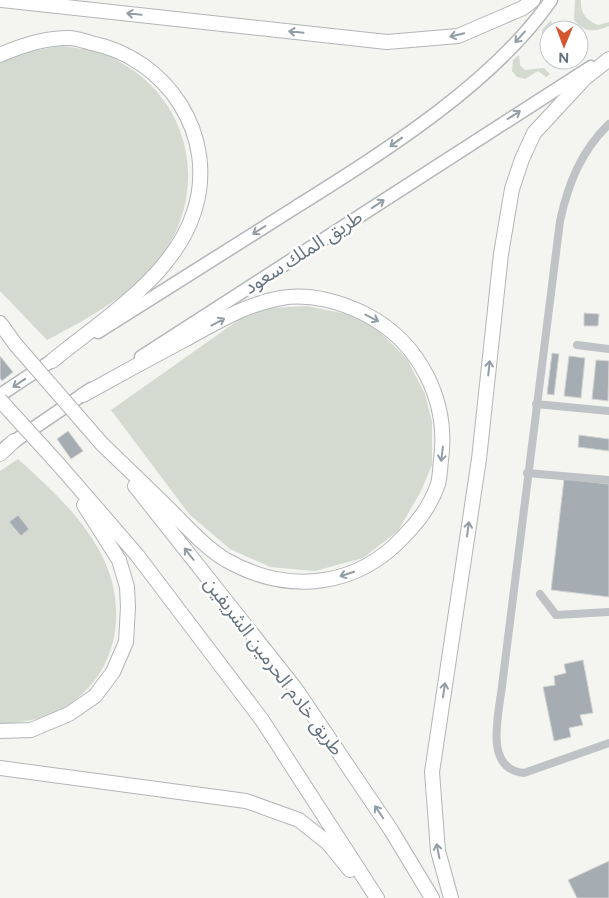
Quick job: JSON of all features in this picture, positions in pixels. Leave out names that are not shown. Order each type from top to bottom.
[{"type":"highway","points":[[2,0],[387,42],[458,36],[524,8],[532,0]]},
{"type":"highway","points":[[0,55],[26,43],[70,38],[113,47],[149,68],[176,96],[194,133],[200,172],[195,212],[177,249],[155,277],[52,361]]},
{"type":"highway","points":[[451,898],[438,851],[432,772],[479,459],[501,254],[512,189],[522,159],[534,133],[585,78],[609,57]]},
{"type":"highway","points":[[0,323],[16,345],[102,444],[198,537],[224,559],[259,575],[291,582],[324,582],[361,570],[393,549],[419,520],[438,483],[444,443],[440,406],[427,374],[407,344],[382,323],[348,305],[316,298],[282,297],[240,310],[83,395]]},
{"type":"highway","points":[[0,330],[16,345]]},
{"type":"highway","points":[[0,400],[60,466],[136,555],[262,720],[378,898]]},
{"type":"highway","points":[[0,452],[14,441]]},
{"type":"highway","name":"طريق خادم الحرمين الشريفين","points":[[102,444],[295,688],[391,830],[432,898]]},
{"type":"highway","points":[[0,732],[31,730],[69,714],[95,696],[113,672],[126,642],[127,587],[119,560],[60,466]]},
{"type":"highway","points":[[0,768],[255,804],[299,820],[328,844],[373,898]]},
{"type":"main road","points":[[0,395],[378,156],[484,72],[514,43],[551,0]]},
{"type":"main road","name":"طريق الملك سعود","points":[[14,441],[609,57]]},
{"type":"street","points":[[609,124],[587,149],[576,168],[566,195],[560,221],[502,686],[498,755],[505,765],[517,772],[524,773],[609,744]]},
{"type":"street","points":[[577,345],[609,349]]},
{"type":"street","points":[[536,404],[609,411]]},
{"type":"street","points":[[527,474],[609,480]]},
{"type":"street","points":[[540,594],[556,615],[609,612]]},
{"type":"shaded area","points":[[575,0],[581,0],[583,12],[589,20],[574,20]]},
{"type":"shaded area","points":[[589,20],[598,25],[609,22],[609,26],[590,30]]},
{"type":"shaded area","points":[[61,46],[108,54],[146,81],[163,100],[176,121],[184,144],[188,169],[187,194],[181,219],[170,243],[160,259],[147,274],[116,300],[47,340],[0,291],[0,63],[20,53]]},
{"type":"shaded area","points":[[519,55],[520,65],[525,70],[539,69],[546,70],[550,74],[546,77],[538,71],[525,79],[517,77],[512,71],[513,60]]},
{"type":"shaded area","points":[[307,306],[346,314],[375,327],[407,359],[425,394],[432,422],[432,465],[421,491],[398,531],[363,558],[315,571],[270,567],[230,549],[189,514],[111,410],[240,319],[268,308]]},
{"type":"shaded area","points":[[18,459],[62,501],[91,537],[109,572],[115,595],[116,618],[113,640],[106,661],[95,680],[79,697],[58,711],[44,717],[2,724],[0,723],[0,471]]},
{"type":"building","points":[[584,313],[599,314],[598,326],[584,326]]},
{"type":"building","points":[[552,353],[559,354],[554,395],[547,394]]},
{"type":"building","points":[[0,356],[13,372],[2,381],[0,378]]},
{"type":"building","points":[[569,356],[585,358],[581,398],[564,396]]},
{"type":"building","points":[[596,360],[609,361],[608,401],[592,399]]},
{"type":"building","points":[[68,431],[83,451],[71,459],[57,439]]},
{"type":"building","points":[[579,435],[609,439],[609,451],[578,447]]},
{"type":"building","points":[[564,479],[609,484],[609,597],[551,590]]},
{"type":"building","points":[[18,515],[29,529],[21,536],[9,522]]},
{"type":"building","points":[[583,660],[593,713],[580,715],[583,725],[569,728],[571,737],[554,741],[543,687],[555,685],[554,676],[566,673],[564,664]]},
{"type":"building","points":[[609,861],[609,898],[577,898],[568,880]]}]
